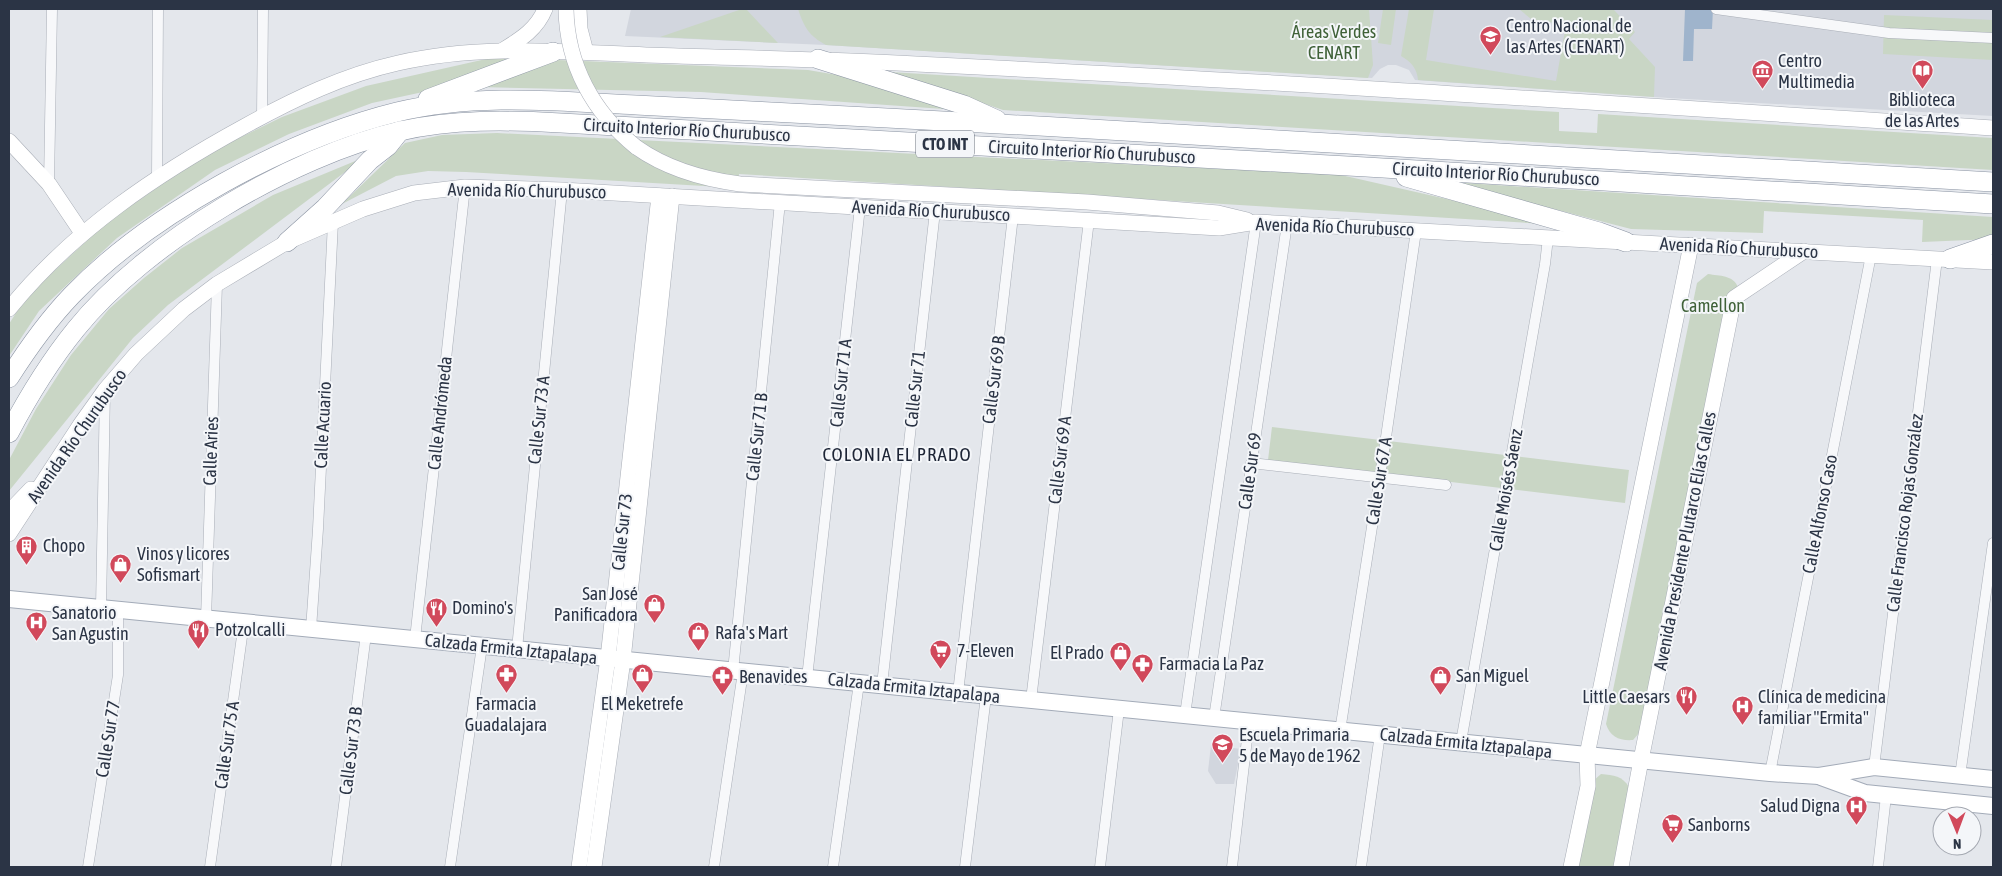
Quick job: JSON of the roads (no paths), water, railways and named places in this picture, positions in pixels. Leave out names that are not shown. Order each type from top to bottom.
[{"type":"highway","points":[[401,111],[441,93],[554,52]]},
{"type":"highway","points":[[818,59],[964,105],[1005,124]]},
{"type":"highway","name":"Circuito Interior Río Churubusco","points":[[9,378],[34,340],[74,294],[112,258],[155,227],[208,193],[270,159],[341,129],[401,111],[454,102],[553,101],[1005,124],[1993,182]]},
{"type":"highway","name":"Circuito Interior Río Churubusco","points":[[10,431],[42,376],[76,329],[98,304],[157,252],[211,215],[276,178],[326,156],[372,139],[400,131],[464,122],[514,121],[1366,167],[1993,204]]},
{"type":"highway","points":[[287,242],[325,208],[370,160],[388,146],[400,131]]},
{"type":"highway","points":[[1366,167],[1599,232],[1626,242]]},
{"type":"highway","points":[[1943,259],[1993,244]]},
{"type":"main road","points":[[503,50],[530,32],[541,18],[545,9]]},
{"type":"main road","points":[[566,9],[568,32],[576,64],[589,95],[599,110],[610,124],[636,147],[647,155],[677,170],[708,179],[740,184],[1087,202],[1218,213],[1256,222]]},
{"type":"main road","points":[[579,9],[580,29],[586,52]]},
{"type":"main road","points":[[9,309],[37,276],[82,233],[157,177],[262,116],[313,91],[377,68],[433,56],[503,50],[818,59],[1993,128]]},
{"type":"main road","points":[[9,141],[49,184],[82,233]]},
{"type":"main road","name":"Avenida Río Churubusco","points":[[9,534],[105,390],[154,336],[184,309],[217,284],[287,242],[388,200],[431,190],[465,187],[562,190],[1219,228],[1256,222],[1993,262]]},
{"type":"main road","name":"Calle Sur 73","points":[[594,867],[666,196]]},
{"type":"main road","points":[[1571,867],[1588,786],[1587,755],[1691,245]]},
{"type":"main road","name":"Avenida Presidente Plutarco Elías Calles","points":[[1621,867],[1734,298],[1804,252]]},
{"type":"main road","points":[[9,512],[52,469]]},
{"type":"main road","name":"Calzada Ermita Iztapalapa","points":[[9,599],[1770,773],[1819,776],[1874,767],[1993,779]]},
{"type":"main road","name":"Calle Sur 73","points":[[579,867],[616,659]]},
{"type":"main road","name":"Calzada Ermita Iztapalapa","points":[[1819,776],[1865,793],[1993,806]]},
{"type":"street","points":[[49,184],[52,9]]},
{"type":"street","points":[[157,177],[158,9]]},
{"type":"street","points":[[262,116],[264,9]]},
{"type":"street","points":[[1716,9],[1889,33],[1993,38]]},
{"type":"street","name":"Calle Andrómeda","points":[[415,639],[465,187]]},
{"type":"street","name":"Calle Sur 73 A","points":[[516,649],[562,190]]},
{"type":"street","name":"Calle Sur 71 B","points":[[714,867],[738,671],[780,202]]},
{"type":"street","name":"Calle Sur 71 A","points":[[807,678],[860,207]]},
{"type":"street","name":"Calle Sur 71","points":[[882,685],[935,211]]},
{"type":"street","name":"Calle Sur 69 B","points":[[958,693],[1013,216]]},
{"type":"street","name":"Calle Sur 69 A","points":[[1031,700],[1089,220]]},
{"type":"street","name":"Calle Acuario","points":[[311,629],[318,529],[333,222]]},
{"type":"street","name":"Calle Sur 69","points":[[1185,715],[1256,222]]},
{"type":"street","name":"Calle Sur 69","points":[[1214,718],[1287,224]]},
{"type":"street","name":"Calle Sur 67 A","points":[[1340,731],[1416,231]]},
{"type":"street","name":"Calle Moisés Sáenz","points":[[1462,742],[1542,283],[1548,238]]},
{"type":"street","name":"Calle Alfonso Caso","points":[[1770,773],[1871,255]]},
{"type":"street","name":"Calle Francisco Rojas González","points":[[1874,767],[1943,259]]},
{"type":"street","name":"Calle Aries","points":[[206,618],[217,284]]},
{"type":"street","points":[[102,608],[105,390]]},
{"type":"street","points":[[1251,463],[1446,484]]},
{"type":"street","points":[[1960,776],[1993,543]]},
{"type":"street","name":"Calle Sur 77","points":[[88,867],[118,675],[118,610]]},
{"type":"street","name":"Calle Sur 75 A","points":[[210,867],[244,622]]},
{"type":"street","name":"Calle Sur 73 B","points":[[336,867],[366,634]]},
{"type":"street","points":[[450,867],[482,646]]},
{"type":"street","points":[[834,867],[859,683]]},
{"type":"street","points":[[965,867],[986,696]]},
{"type":"street","points":[[1100,867],[1119,709]]},
{"type":"street","points":[[1232,867],[1249,722]]},
{"type":"street","points":[[1361,867],[1380,734]]},
{"type":"street","points":[[1878,867],[1886,796]]},
{"type":"water","points":[[1685,9],[1713,9],[1712,29],[1694,29],[1693,61],[1683,61]]},
{"type":"place","name":"Centro Nacional de las Artes (CENART)","points":[[1490,55]]},
{"type":"place","name":"Biblioteca de las Artes","points":[[1922,89]]},
{"type":"place","name":"Centro Multimedia","points":[[1762,90]]},
{"type":"place","name":"Chopo","points":[[27,565]]},
{"type":"place","name":"Vinos y licores Sofismart","points":[[121,583]]},
{"type":"place","name":"San José Panificadora","points":[[654,623]]},
{"type":"place","name":"Domino's","points":[[436,627]]},
{"type":"place","name":"Sanatorio San Agustin","points":[[36,642]]},
{"type":"place","name":"Potzolcalli","points":[[199,649]]},
{"type":"place","name":"Rafa's Mart","points":[[699,652]]},
{"type":"place","name":"7-Eleven","points":[[941,670]]},
{"type":"place","name":"El Prado","points":[[1120,672]]},
{"type":"place","name":"Farmacia La Paz","points":[[1143,683]]},
{"type":"place","name":"Farmacia Guadalajara","points":[[506,693]]},
{"type":"place","name":"El Meketrefe","points":[[642,693]]},
{"type":"place","name":"San Miguel","points":[[1440,695]]},
{"type":"place","name":"Benavides","points":[[723,696]]},
{"type":"place","name":"Little Caesars","points":[[1686,716]]},
{"type":"place","name":"Clínica de medicina familiar \"Ermita\"","points":[[1742,726]]},
{"type":"place","name":"Escuela Primaria 5 de Mayo de 1962","points":[[1223,764]]},
{"type":"place","name":"Salud Digna","points":[[1856,825]]},
{"type":"place","name":"Sanborns","points":[[1672,844]]},
{"type":"district","name":"COLONIA EL PRADO","points":[[897,454]]},
{"type":"park label","name":"Áreas Verdes CENART","points":[[1334,42]]},
{"type":"park label","name":"Camellon","points":[[1713,306]]}]
